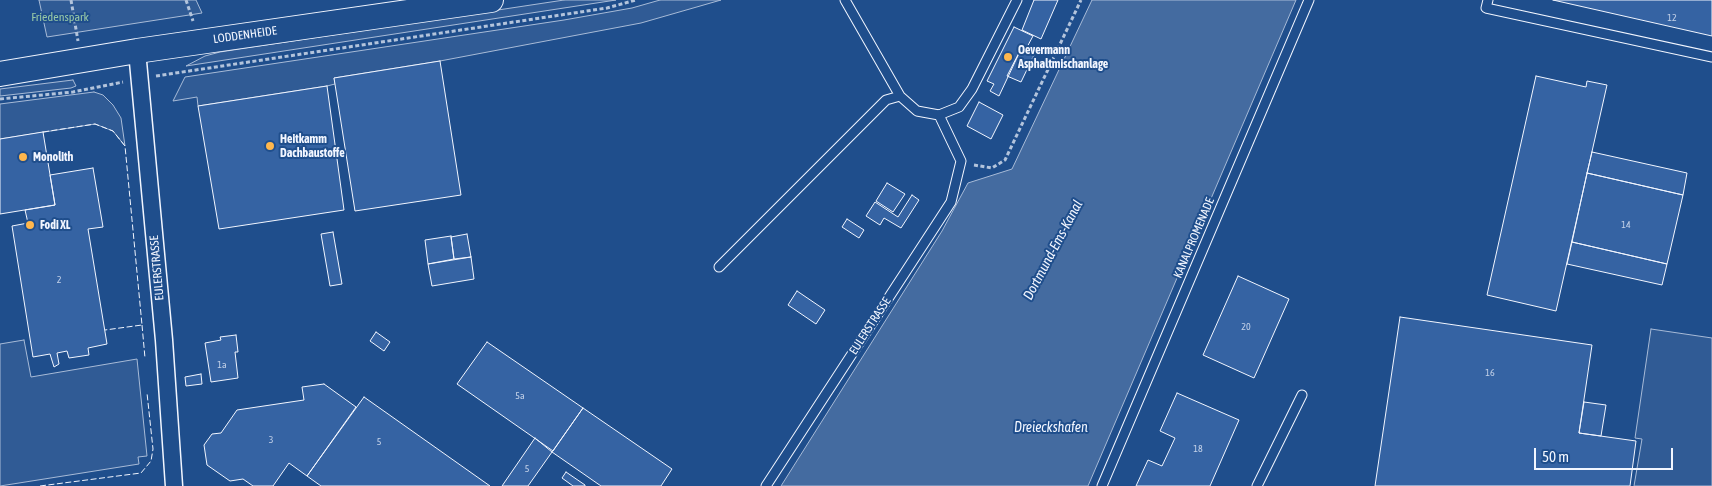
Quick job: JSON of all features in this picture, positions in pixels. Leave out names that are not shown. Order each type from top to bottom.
[{"type":"street","name":"LODDENHEIDE","points":[[0,74],[137,51],[491,0]]},
{"type":"street","name":"EULERSTRASSE","points":[[137,51],[174,486]]},
{"type":"lane","points":[[845,0],[900,96],[917,112],[939,115],[959,107],[972,89],[1017,0]]},
{"type":"lane","name":"KANALPROMENADE","points":[[1102,486],[1310,0]]},
{"type":"lane","points":[[1488,0],[1486,8],[1712,56]]},
{"type":"lane","points":[[719,267],[886,100],[900,96]]},
{"type":"lane","points":[[939,115],[961,161]]},
{"type":"lane","name":"EULERSTRASSE","points":[[766,486],[951,202],[961,161]]},
{"type":"lane","points":[[1257,486],[1302,395]]},
{"type":"path","points":[[72,0],[78,38]]},
{"type":"path","points":[[186,0],[193,21]]},
{"type":"path","points":[[0,99],[73,92],[140,78],[607,8],[636,0]]},
{"type":"path","points":[[961,161],[983,168],[992,168],[1005,160],[1081,0]]},
{"type":"shaded area","name":"Friedenspark","points":[[39,0],[196,0],[202,13],[47,37]]},
{"type":"shaded area","points":[[564,0],[616,0],[186,66],[205,56],[220,52]]},
{"type":"shaded area","points":[[660,0],[721,0],[641,23],[440,61],[334,78],[335,84],[327,86],[198,106],[197,97],[173,101],[185,77],[564,20],[632,8]]},
{"type":"shaded area","points":[[73,80],[76,86],[71,88],[0,96],[0,89]]},
{"type":"shaded area","points":[[94,92],[103,95],[113,105],[121,118],[125,146],[113,131],[95,124],[0,139],[0,104]]},
{"type":"shaded area","points":[[1651,329],[1712,338],[1712,486],[1634,486],[1642,439],[1635,438]]},
{"type":"shaded area","points":[[24,340],[31,377],[137,359],[147,456],[138,457],[139,464],[0,486],[0,344]]},
{"type":"water","points":[[1092,0],[1296,0],[1088,486],[781,486],[942,231],[968,183],[1012,169]]},
{"type":"building","points":[[1034,0],[1058,0],[1041,39],[1022,30]]},
{"type":"building","points":[[1553,0],[1712,0],[1712,36]]},
{"type":"building","name":"Oevermann Asphaltmischanlage","points":[[1014,27],[1033,36],[1026,49],[1022,47],[999,96],[990,91],[994,84],[987,81]]},
{"type":"building","points":[[1022,47],[1035,53],[1021,82],[1007,76]]},
{"type":"building","points":[[440,61],[461,195],[355,211],[334,78]]},
{"type":"building","points":[[1536,76],[1586,87],[1587,81],[1607,85],[1556,311],[1487,295]]},
{"type":"building","name":"Heitkamm Dachbaustoffe","points":[[327,86],[344,210],[219,229],[198,106]]},
{"type":"building","points":[[979,102],[1003,115],[991,139],[967,126]]},
{"type":"building","name":"Monolith","points":[[43,132],[55,205],[0,214],[0,139]]},
{"type":"building","points":[[1592,152],[1687,173],[1683,195],[1587,173]]},
{"type":"building","points":[[93,168],[103,227],[88,229],[107,344],[88,348],[89,355],[69,358],[67,351],[57,353],[59,364],[54,367],[50,354],[33,357],[12,226],[28,223],[25,210],[55,205],[50,175]]},
{"type":"building","points":[[1587,173],[1683,195],[1667,264],[1572,242]]},
{"type":"building","points":[[887,183],[905,194],[893,212],[876,201]]},
{"type":"building","points":[[912,195],[919,200],[901,228],[884,218],[880,225],[866,216],[875,202],[898,217]]},
{"type":"building","points":[[847,219],[864,230],[859,238],[842,227]]},
{"type":"building","points":[[333,232],[342,284],[330,286],[321,234]]},
{"type":"building","points":[[467,234],[471,257],[454,259],[451,237]]},
{"type":"building","points":[[451,236],[454,259],[428,264],[425,240]]},
{"type":"building","points":[[1572,242],[1667,264],[1662,285],[1567,264]]},
{"type":"building","points":[[471,257],[474,279],[432,286],[428,264]]},
{"type":"building","points":[[1238,276],[1289,299],[1254,378],[1203,355]]},
{"type":"building","points":[[797,291],[825,310],[816,324],[788,305]]},
{"type":"building","points":[[1400,317],[1592,345],[1579,433],[1636,441],[1630,486],[1375,486]]},
{"type":"building","points":[[376,332],[390,342],[384,351],[370,341]]},
{"type":"building","points":[[236,335],[238,352],[235,352],[238,378],[211,382],[205,343],[221,340],[220,337]]},
{"type":"building","points":[[487,342],[583,408],[553,451],[457,384]]},
{"type":"building","points":[[201,374],[202,384],[186,386],[185,377]]},
{"type":"building","points":[[324,384],[356,407],[307,476],[289,463],[273,486],[253,486],[243,479],[230,481],[207,465],[204,445],[212,434],[221,433],[237,410],[304,400],[302,387]]},
{"type":"building","points":[[1177,393],[1239,420],[1210,486],[1136,486],[1148,460],[1162,466],[1175,438],[1160,431]]},
{"type":"building","points":[[364,397],[490,486],[321,486],[307,476]]},
{"type":"building","points":[[1584,402],[1606,405],[1601,436],[1579,433]]},
{"type":"building","points":[[583,408],[672,469],[661,486],[601,486],[552,452]]},
{"type":"building","points":[[535,438],[552,452],[528,486],[502,486]]},
{"type":"building","points":[[566,472],[585,486],[573,486],[562,478]]},
{"type":"fence","points":[[43,132],[95,124],[113,131],[125,146],[142,325],[105,330]]},
{"type":"fence","points":[[142,325],[145,358]]},
{"type":"fence","points":[[40,486],[141,473],[151,461],[153,449],[147,393]]},
{"type":"place","name":"Oevermann Asphaltmischanlage","points":[[1008,57]]},
{"type":"place","name":"Heitkamm Dachbaustoffe","points":[[270,146]]},
{"type":"place","name":"Monolith","points":[[23,157]]},
{"type":"place","name":"Fodi XL","points":[[30,225]]},
{"type":"water label","name":"Dortmund-Ems-Kanal","points":[[1053,250]]},
{"type":"water label","name":"Dreieckshafen","points":[[1051,428]]}]
